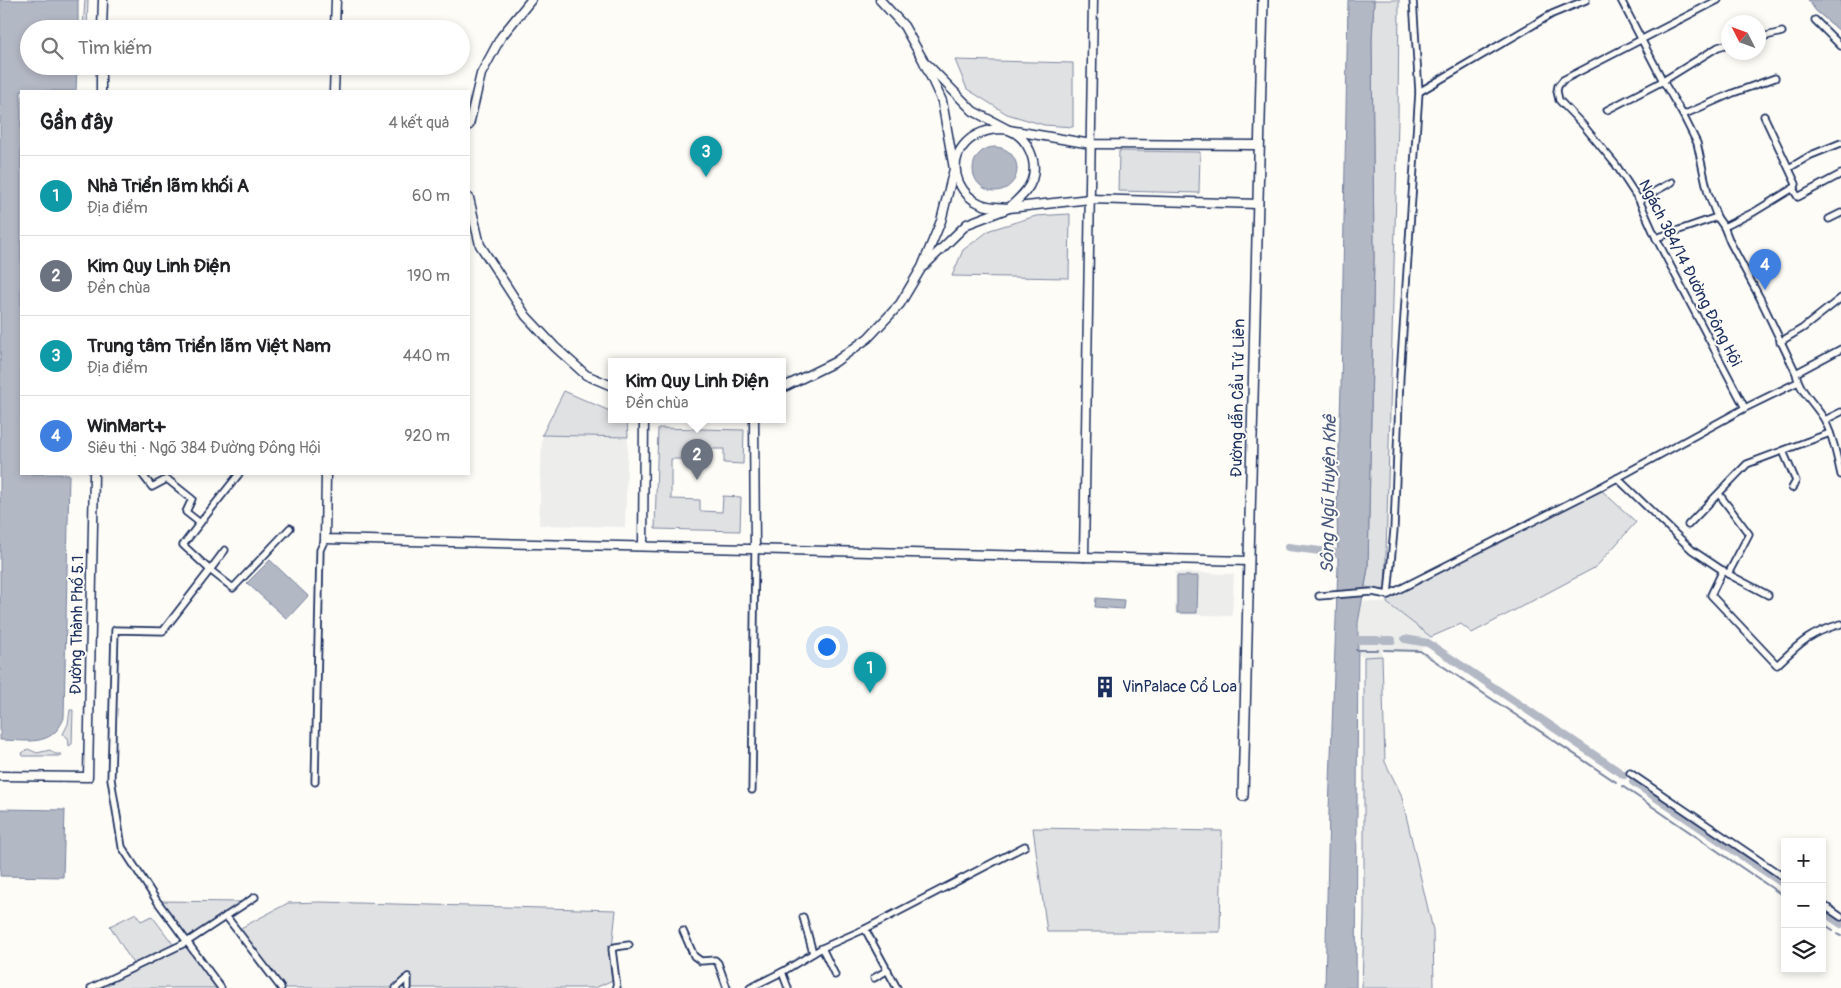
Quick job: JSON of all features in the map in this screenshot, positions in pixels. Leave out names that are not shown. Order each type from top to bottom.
[{"type":"main road","name":"Đường dẫn Cầu Tứ Liên","points":[[1243,796],[1263,0]]},
{"type":"street","points":[[102,20],[103,0]]},
{"type":"street","points":[[336,0],[336,20]]},
{"type":"street","points":[[470,121],[481,74],[502,37],[531,0]]},
{"type":"street","points":[[880,0],[904,26],[923,60],[942,101],[954,169],[962,189],[971,198],[982,204],[1008,208],[1090,199],[1258,204]]},
{"type":"street","points":[[1084,557],[1093,0]]},
{"type":"street","points":[[1388,595],[1394,530],[1400,376],[1419,92],[1413,0]]},
{"type":"street","points":[[1419,92],[1552,14],[1586,0]]},
{"type":"street","points":[[1621,0],[1641,41],[1683,114],[1697,143],[1708,193],[1717,217],[1760,298],[1798,382],[1825,420],[1841,475]]},
{"type":"street","name":"Ngách 384/14 Đường Đông Hội","points":[[1718,0],[1563,80],[1558,86],[1557,91],[1559,100],[1583,125],[1616,165],[1639,200],[1656,238],[1744,408]]},
{"type":"street","points":[[1816,20],[1841,46]]},
{"type":"street","points":[[1766,36],[1782,32]]},
{"type":"street","points":[[1607,110],[1663,81],[1721,46]]},
{"type":"street","points":[[922,267],[967,224],[1008,208],[1026,192],[1032,181],[1034,169],[1032,157],[1027,146],[1009,130],[972,111],[923,60]]},
{"type":"street","points":[[101,90],[102,75]]},
{"type":"street","points":[[334,90],[335,75]]},
{"type":"street","points":[[1683,114],[1775,78]]},
{"type":"street","points":[[1724,228],[1793,189],[1796,184],[1764,116]]},
{"type":"street","points":[[786,386],[835,362],[868,338],[900,304],[922,267],[941,221],[959,154],[965,143],[974,135],[985,130],[1009,130],[1091,144],[1258,144]]},
{"type":"street","points":[[1789,168],[1811,155],[1841,143]]},
{"type":"street","points":[[1793,189],[1798,197],[1841,174]]},
{"type":"street","points":[[1639,200],[1672,182]]},
{"type":"street","points":[[470,202],[480,245],[526,316],[555,347],[586,375],[608,384]]},
{"type":"street","points":[[1829,219],[1841,213]]},
{"type":"street","points":[[1656,238],[1717,217]]},
{"type":"street","points":[[1780,342],[1803,328],[1841,298]]},
{"type":"street","points":[[1796,374],[1841,349]]},
{"type":"street","points":[[1319,596],[1372,592],[1388,595],[1617,478],[1744,408],[1798,382]]},
{"type":"street","points":[[1825,420],[1841,412]]},
{"type":"street","points":[[643,546],[644,423]]},
{"type":"street","points":[[752,790],[755,549],[754,423]]},
{"type":"street","points":[[1688,525],[1747,464],[1830,433]]},
{"type":"street","points":[[1784,451],[1796,481],[1792,488]]},
{"type":"street","name":"Đường Thành Phố 5.1","points":[[0,776],[88,777],[94,475]]},
{"type":"street","points":[[143,475],[152,487],[167,479],[192,499],[186,512],[200,523]]},
{"type":"street","points":[[238,475],[183,545],[232,588],[290,528]]},
{"type":"street","points":[[315,782],[320,550],[324,539],[326,475]]},
{"type":"street","points":[[1617,478],[1692,550],[1726,572],[1768,595]]},
{"type":"street","points":[[1719,494],[1749,534],[1711,595],[1777,665],[1816,632],[1841,624]]},
{"type":"street","points":[[324,539],[1249,561]]},
{"type":"street","points":[[220,988],[122,847],[111,779],[115,630],[163,631],[225,550]]},
{"type":"street","points":[[1630,773],[1781,875]]},
{"type":"street","points":[[750,988],[782,972],[822,948],[865,929],[1025,846]]},
{"type":"street","points":[[91,988],[187,942],[255,897]]},
{"type":"street","points":[[1826,907],[1841,917]]},
{"type":"street","points":[[226,916],[281,988]]},
{"type":"street","points":[[803,918],[813,953]]},
{"type":"street","points":[[865,929],[896,988]]},
{"type":"street","points":[[683,931],[696,958],[705,962],[714,960],[718,963],[727,988]]},
{"type":"street","points":[[616,988],[612,949],[629,945]]},
{"type":"street","points":[[822,948],[835,975]]},
{"type":"street","points":[[874,978],[888,970]]},
{"type":"street","points":[[782,972],[788,988]]},
{"type":"street","points":[[396,988],[408,977],[408,988]]},
{"type":"shaded area","points":[[0,0],[78,0],[78,20],[20,20],[20,75],[77,75],[76,90],[20,90],[20,475],[69,475],[64,718],[59,728],[46,738],[29,741],[0,740]]},
{"type":"shaded area","points":[[85,0],[88,0],[87,20],[84,20]]},
{"type":"shaded area","name":"Sông Ngũ Huyện Khê","points":[[1348,0],[1374,0],[1372,40],[1374,257],[1368,568],[1358,623],[1356,988],[1325,988],[1338,565],[1337,510]]},
{"type":"shaded area","points":[[1374,0],[1399,0],[1398,120],[1385,590],[1365,587],[1368,568],[1374,257],[1372,40]]},
{"type":"shaded area","points":[[1808,0],[1841,0],[1841,32],[1816,11]]},
{"type":"shaded area","points":[[955,60],[1073,63],[1073,127],[1044,125],[1007,114],[967,89]]},
{"type":"shaded area","points":[[995,147],[1007,151],[1013,157],[1017,169],[1013,181],[1007,187],[995,191],[983,187],[977,181],[973,169],[977,157],[983,151]]},
{"type":"shaded area","points":[[1119,151],[1200,152],[1199,193],[1118,191]]},
{"type":"shaded area","points":[[1070,214],[1069,278],[952,276],[963,250],[990,230],[1036,216]]},
{"type":"shaded area","points":[[564,391],[608,410],[608,423],[627,423],[628,437],[542,435]]},
{"type":"shaded area","points":[[658,428],[744,430],[743,464],[724,463],[724,449],[701,449],[701,459],[671,459],[671,499],[700,500],[700,511],[722,512],[723,496],[741,497],[740,531],[655,529]]},
{"type":"shaded area","points":[[542,435],[628,437],[625,527],[539,525]]},
{"type":"shaded area","points":[[1599,488],[1636,522],[1596,567],[1472,633],[1461,624],[1431,637],[1387,603],[1388,595]]},
{"type":"shaded area","points":[[270,560],[308,596],[287,619],[247,583]]},
{"type":"shaded area","points":[[1175,572],[1234,574],[1232,616],[1175,614]]},
{"type":"shaded area","points":[[1177,576],[1198,576],[1197,613],[1177,613]]},
{"type":"shaded area","points":[[1096,598],[1124,600],[1123,609],[1095,607]]},
{"type":"shaded area","points":[[1362,601],[1387,603],[1431,637],[1420,651],[1382,650],[1382,656],[1364,657],[1358,654],[1358,623]]},
{"type":"shaded area","points":[[1382,656],[1385,762],[1401,794],[1433,930],[1434,988],[1362,988],[1364,917],[1364,657]]},
{"type":"shaded area","points":[[70,710],[73,710],[72,744],[69,746],[68,738],[63,734],[68,724]]},
{"type":"shaded area","points":[[28,749],[37,753],[50,750],[55,754],[61,754],[61,756],[23,756],[22,753]]},
{"type":"shaded area","points":[[0,809],[65,810],[63,877],[0,876]]},
{"type":"shaded area","points":[[1033,828],[1222,831],[1220,932],[1047,932]]},
{"type":"shaded area","points":[[157,901],[244,902],[187,942]]},
{"type":"shaded area","points":[[320,902],[616,910],[612,949],[615,979],[595,988],[280,988],[237,930],[288,903]]},
{"type":"shaded area","points":[[136,913],[141,921],[152,916],[176,948],[187,942],[221,988],[91,988],[135,967],[110,926]]},
{"type":"waterway","points":[[1288,547],[1345,554]]},
{"type":"waterway","points":[[1405,639],[1428,643],[1624,775]]},
{"type":"waterway","points":[[1349,640],[1377,640]]},
{"type":"waterway","points":[[1384,640],[1392,640]]},
{"type":"waterway","points":[[1356,650],[1378,650]]},
{"type":"waterway","points":[[1384,650],[1420,651],[1616,782]]},
{"type":"waterway","points":[[1633,782],[1782,883]]},
{"type":"waterway","points":[[1622,786],[1781,894]]},
{"type":"waterway","points":[[1826,914],[1841,924]]},
{"type":"waterway","points":[[1826,926],[1833,930]]},
{"type":"waterway","points":[[1837,934],[1841,936]]},
{"type":"place","name":"Trung tâm Triển lãm Việt Nam","points":[[706,177]]},
{"type":"place","name":"WinMart+","points":[[1765,290]]},
{"type":"place","name":"Kim Quy Linh Điện","points":[[697,480]]},
{"type":"place","name":"VinPalace Cổ Loa","points":[[1105,687]]},
{"type":"place","name":"Nhà Triển lãm khối A","points":[[870,693]]}]
